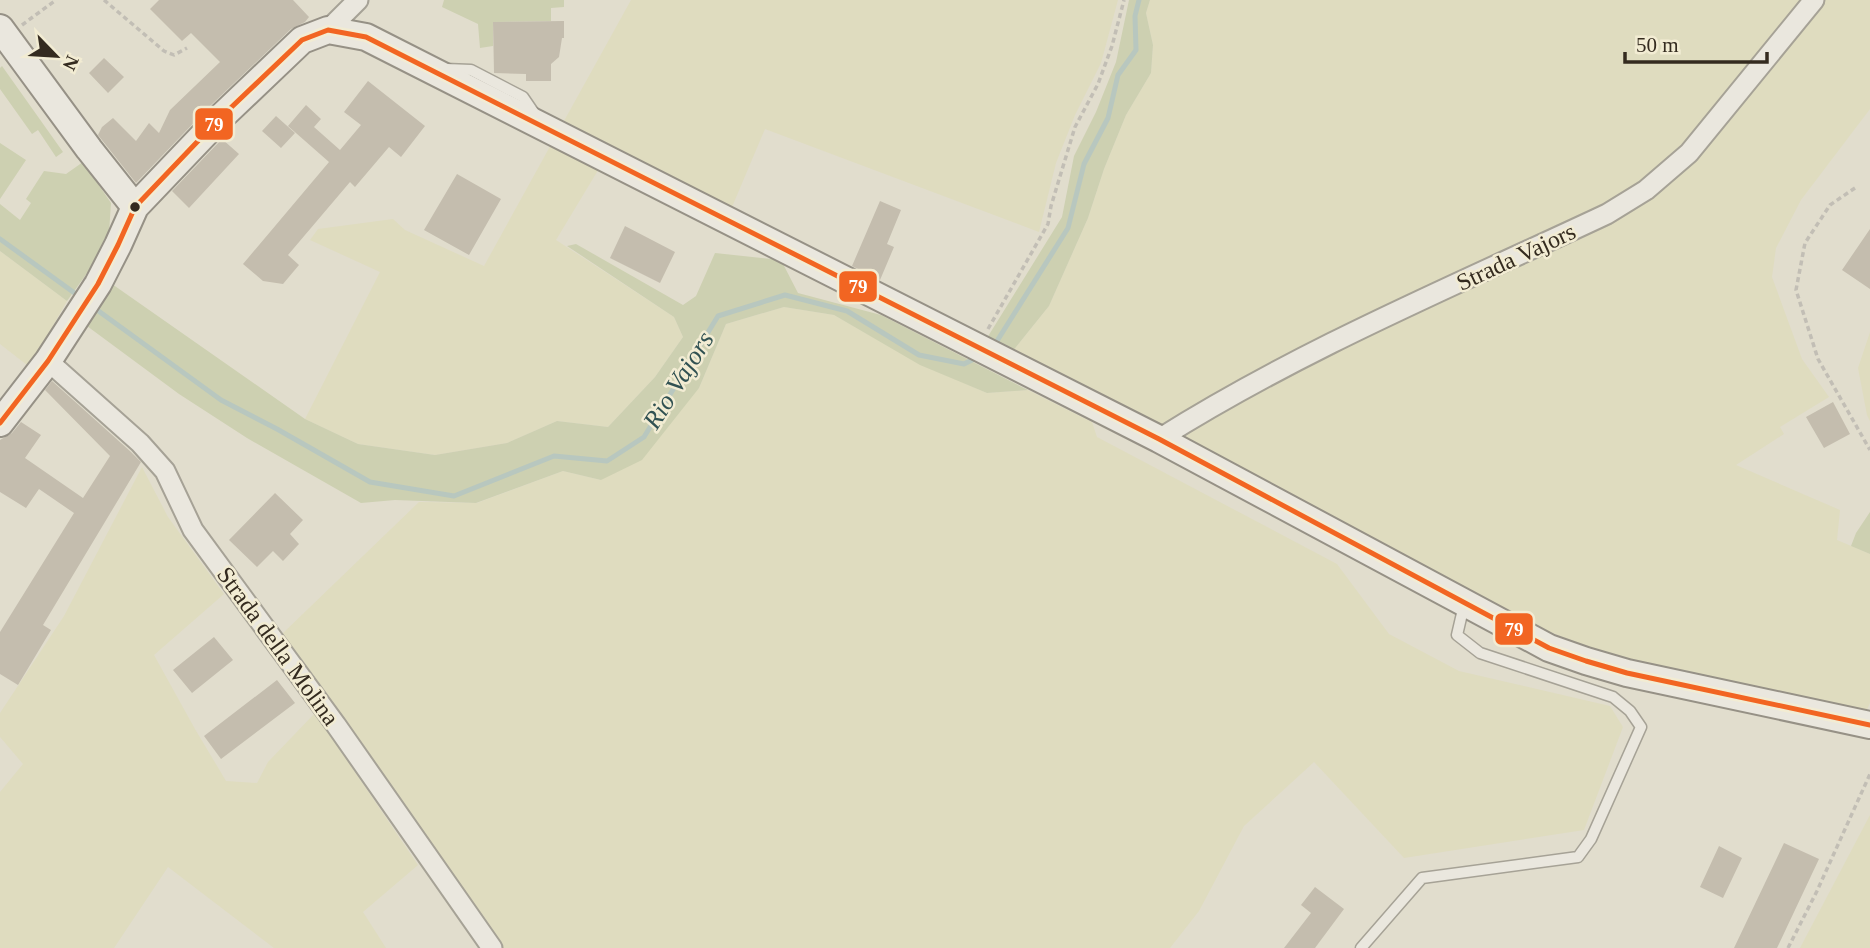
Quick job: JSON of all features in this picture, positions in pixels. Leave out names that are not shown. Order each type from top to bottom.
[{"type":"street","points":[[0,423],[48,361],[98,284],[135,206],[219,119],[302,40],[328,30],[358,0]]},
{"type":"street","name":"Strada Vajors","points":[[1159,439],[1209,407],[1324,346],[1606,214],[1647,190],[1689,153],[1814,0]]},
{"type":"street","points":[[328,30],[366,37],[544,127],[1159,439],[1549,648],[1627,673],[1870,725]]},
{"type":"street","points":[[3,32],[89,149],[135,206]]},
{"type":"street","name":"Strada della Molina","points":[[48,361],[140,443],[164,471],[193,530],[337,725],[492,948]]},
{"type":"lane","points":[[1362,948],[1422,878],[1578,857],[1591,839],[1641,727],[1630,711],[1614,696],[1480,653],[1457,635],[1465,602]]},
{"type":"path","points":[[3,32],[56,0]]},
{"type":"path","points":[[104,0],[164,51],[174,55],[187,48]]},
{"type":"path","points":[[986,351],[993,321],[1048,224],[1075,127],[1103,71],[1124,0]]},
{"type":"path","points":[[1855,188],[1830,205],[1805,243],[1796,290],[1818,359],[1870,450]]},
{"type":"path","points":[[1788,948],[1870,775]]},
{"type":"shaded area","points":[[631,0],[1118,0],[1101,63],[1075,115],[1056,163],[1039,232],[765,129],[732,207],[564,121]]},
{"type":"shaded area","points":[[1150,0],[1805,0],[1681,150],[1613,204],[1166,429],[1012,352],[1049,306],[1088,218],[1126,115],[1151,73],[1153,45],[1146,13]]},
{"type":"shaded area","points":[[1821,0],[1870,0],[1870,109],[1801,200],[1776,248],[1772,277],[1802,359],[1829,397],[1780,427],[1784,434],[1736,465],[1840,510],[1837,540],[1870,554],[1870,703],[1865,714],[1642,664],[1574,642],[1515,617],[1179,435],[1225,406],[1649,197]]},
{"type":"shaded area","points":[[553,141],[600,167],[556,240],[674,317],[683,337],[655,377],[608,427],[557,421],[507,443],[435,455],[358,444],[305,419],[380,272],[310,240],[318,229],[393,219],[405,230],[484,266]]},
{"type":"shaded area","points":[[0,251],[67,301],[41,347],[27,365],[0,344]]},
{"type":"shaded area","points":[[784,307],[834,315],[920,364],[987,393],[1028,390],[1092,422],[1097,437],[1337,564],[1389,634],[1459,671],[1610,706],[1623,727],[1584,830],[1404,858],[1314,762],[1244,826],[1199,911],[1170,948],[503,948],[439,863],[281,635],[419,502],[477,503],[563,471],[601,480],[699,388],[726,324]]},
{"type":"shaded area","points":[[1870,332],[1870,421],[1858,368]]},
{"type":"shaded area","points":[[142,467],[168,517],[224,594],[154,655],[226,781],[257,783],[268,762],[315,713],[418,865],[363,912],[386,948],[274,948],[168,867],[114,948],[0,948],[0,792],[23,764],[0,737],[0,713],[64,616]]},
{"type":"shaded area","points":[[1870,815],[1870,948],[1800,948]]},
{"type":"green space","points":[[444,0],[564,0],[564,7],[551,8],[551,21],[493,22],[493,46],[480,48],[478,24],[442,7]]},
{"type":"green space","points":[[1129,0],[1150,0],[1146,13],[1153,45],[1151,73],[1126,115],[1088,218],[1049,306],[1012,352],[987,338],[1062,217],[1074,156],[1096,112],[1116,62]]},
{"type":"green space","points":[[2,66],[63,152],[56,157],[38,130],[32,134],[0,89]]},
{"type":"green space","points":[[0,143],[26,160],[0,199]]},
{"type":"green space","points":[[83,162],[111,203],[109,233],[90,269],[67,301],[0,251],[0,204],[20,220],[31,203],[26,199],[44,171],[66,174]]},
{"type":"green space","points":[[576,244],[683,305],[696,296],[715,253],[781,260],[798,293],[881,315],[1028,390],[987,393],[920,365],[834,315],[784,307],[726,324],[699,388],[642,460],[601,480],[563,471],[476,503],[395,500],[361,503],[247,438],[179,394],[87,326],[112,284],[305,419],[358,444],[435,455],[507,443],[557,421],[608,427],[655,377],[683,337],[674,317],[567,246]]},
{"type":"green space","points":[[1870,512],[1870,554],[1851,546]]},
{"type":"building","points":[[159,0],[293,0],[309,17],[291,29],[208,108],[136,183],[98,135],[102,127],[113,118],[136,141],[149,123],[159,133],[170,110],[220,62],[191,33],[182,41],[150,9]]},
{"type":"building","points":[[564,21],[564,38],[559,57],[551,64],[551,81],[526,81],[526,74],[494,73],[493,22]]},
{"type":"building","points":[[104,58],[124,77],[108,93],[89,73]]},
{"type":"building","points":[[368,81],[425,126],[401,157],[389,147],[355,187],[350,182],[288,255],[299,265],[283,284],[263,281],[243,264],[329,162],[288,126],[306,105],[321,119],[314,127],[340,150],[361,125],[344,112]]},
{"type":"building","points":[[276,116],[295,133],[281,148],[262,131]]},
{"type":"building","points":[[222,139],[239,154],[189,208],[172,191]]},
{"type":"building","points":[[457,174],[501,199],[469,255],[424,230]]},
{"type":"building","points":[[880,201],[901,210],[887,244],[894,247],[880,280],[852,266]]},
{"type":"building","points":[[625,226],[675,252],[660,283],[610,258]]},
{"type":"building","points":[[1870,229],[1870,289],[1842,270]]},
{"type":"building","points":[[52,381],[141,462],[43,625],[51,630],[18,685],[0,674],[0,632],[74,513],[39,489],[26,508],[0,492],[0,440],[12,433],[21,422],[41,435],[25,458],[83,498],[110,456],[45,390]]},
{"type":"building","points":[[1833,402],[1850,434],[1824,448],[1806,417]]},
{"type":"building","points":[[275,493],[303,520],[290,534],[299,544],[283,561],[273,551],[257,567],[229,540]]},
{"type":"building","points":[[214,637],[233,660],[192,693],[173,670]]},
{"type":"building","points":[[277,680],[295,703],[221,759],[204,736]]},
{"type":"building","points":[[1784,843],[1819,859],[1777,948],[1734,948]]},
{"type":"building","points":[[1719,846],[1742,858],[1723,898],[1700,887]]},
{"type":"building","points":[[1315,887],[1344,909],[1315,948],[1284,948],[1311,913],[1301,905]]},
{"type":"waterway","name":"Rio Vajors","points":[[991,346],[997,341],[1068,228],[1084,164],[1108,118],[1118,75],[1136,50],[1135,16],[1139,0]]},
{"type":"waterway","name":"Rio Vajors","points":[[0,239],[80,297]]},
{"type":"waterway","name":"Rio Vajors","points":[[93,307],[221,400],[370,482],[454,496],[554,456],[607,461],[644,437],[718,316],[785,295],[847,311],[919,355],[964,364],[978,357]]},
{"type":"transit line","name":"79","points":[[0,423],[48,361],[98,284],[135,207],[219,119],[302,40],[328,30],[366,37],[1159,439],[1549,648],[1627,673],[1870,725]]}]
